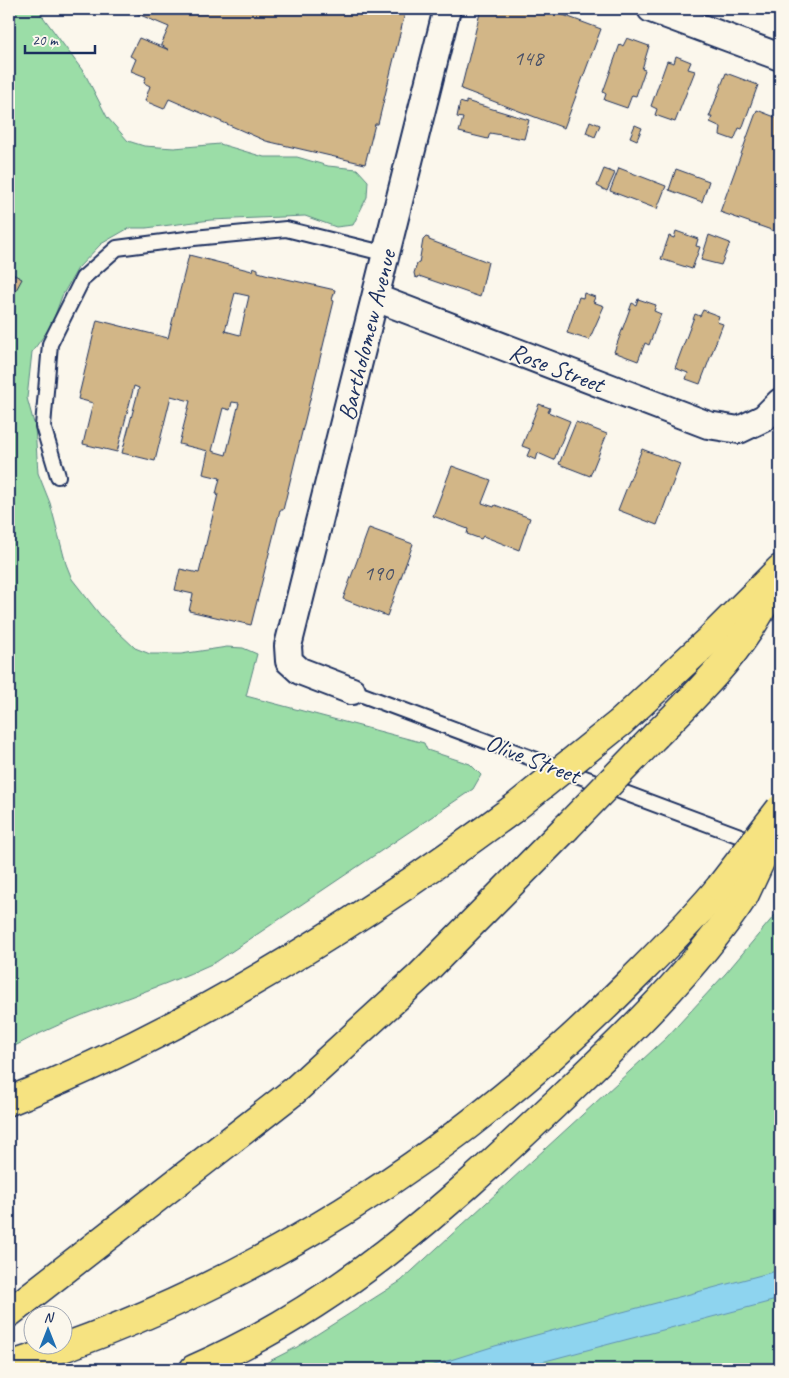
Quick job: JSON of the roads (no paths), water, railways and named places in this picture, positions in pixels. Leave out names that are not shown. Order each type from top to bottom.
[{"type":"highway","points":[[9,1101],[121,1052],[256,978],[401,888],[513,809],[621,722],[711,638],[780,568]]},
{"type":"highway","points":[[9,1313],[269,1112],[420,976],[713,677],[736,650],[761,612],[780,568]]},
{"type":"highway","points":[[194,1369],[281,1326],[370,1268],[419,1229],[554,1105],[650,1010],[710,943],[732,892],[780,810]]},
{"type":"highway","points":[[9,1366],[104,1333],[188,1296],[281,1248],[351,1207],[439,1148],[507,1096],[574,1037],[681,931],[732,892]]},
{"type":"street","name":"Bartholomew Avenue","points":[[289,661],[288,646],[448,9]]},
{"type":"street","points":[[651,9],[780,57]]},
{"type":"street","name":"Rose Street","points":[[376,298],[708,425],[740,430],[764,418],[780,402]]},
{"type":"street","name":"Olive Street","points":[[289,661],[300,671],[352,691]]},
{"type":"lane","points":[[58,476],[43,426],[50,344],[83,278],[117,248],[286,229],[387,254]]},
{"type":"lane","name":"Olive Street","points":[[352,691],[780,851]]},
{"type":"water","points":[[780,1270],[780,1299],[515,1369],[422,1369],[495,1346]]}]
